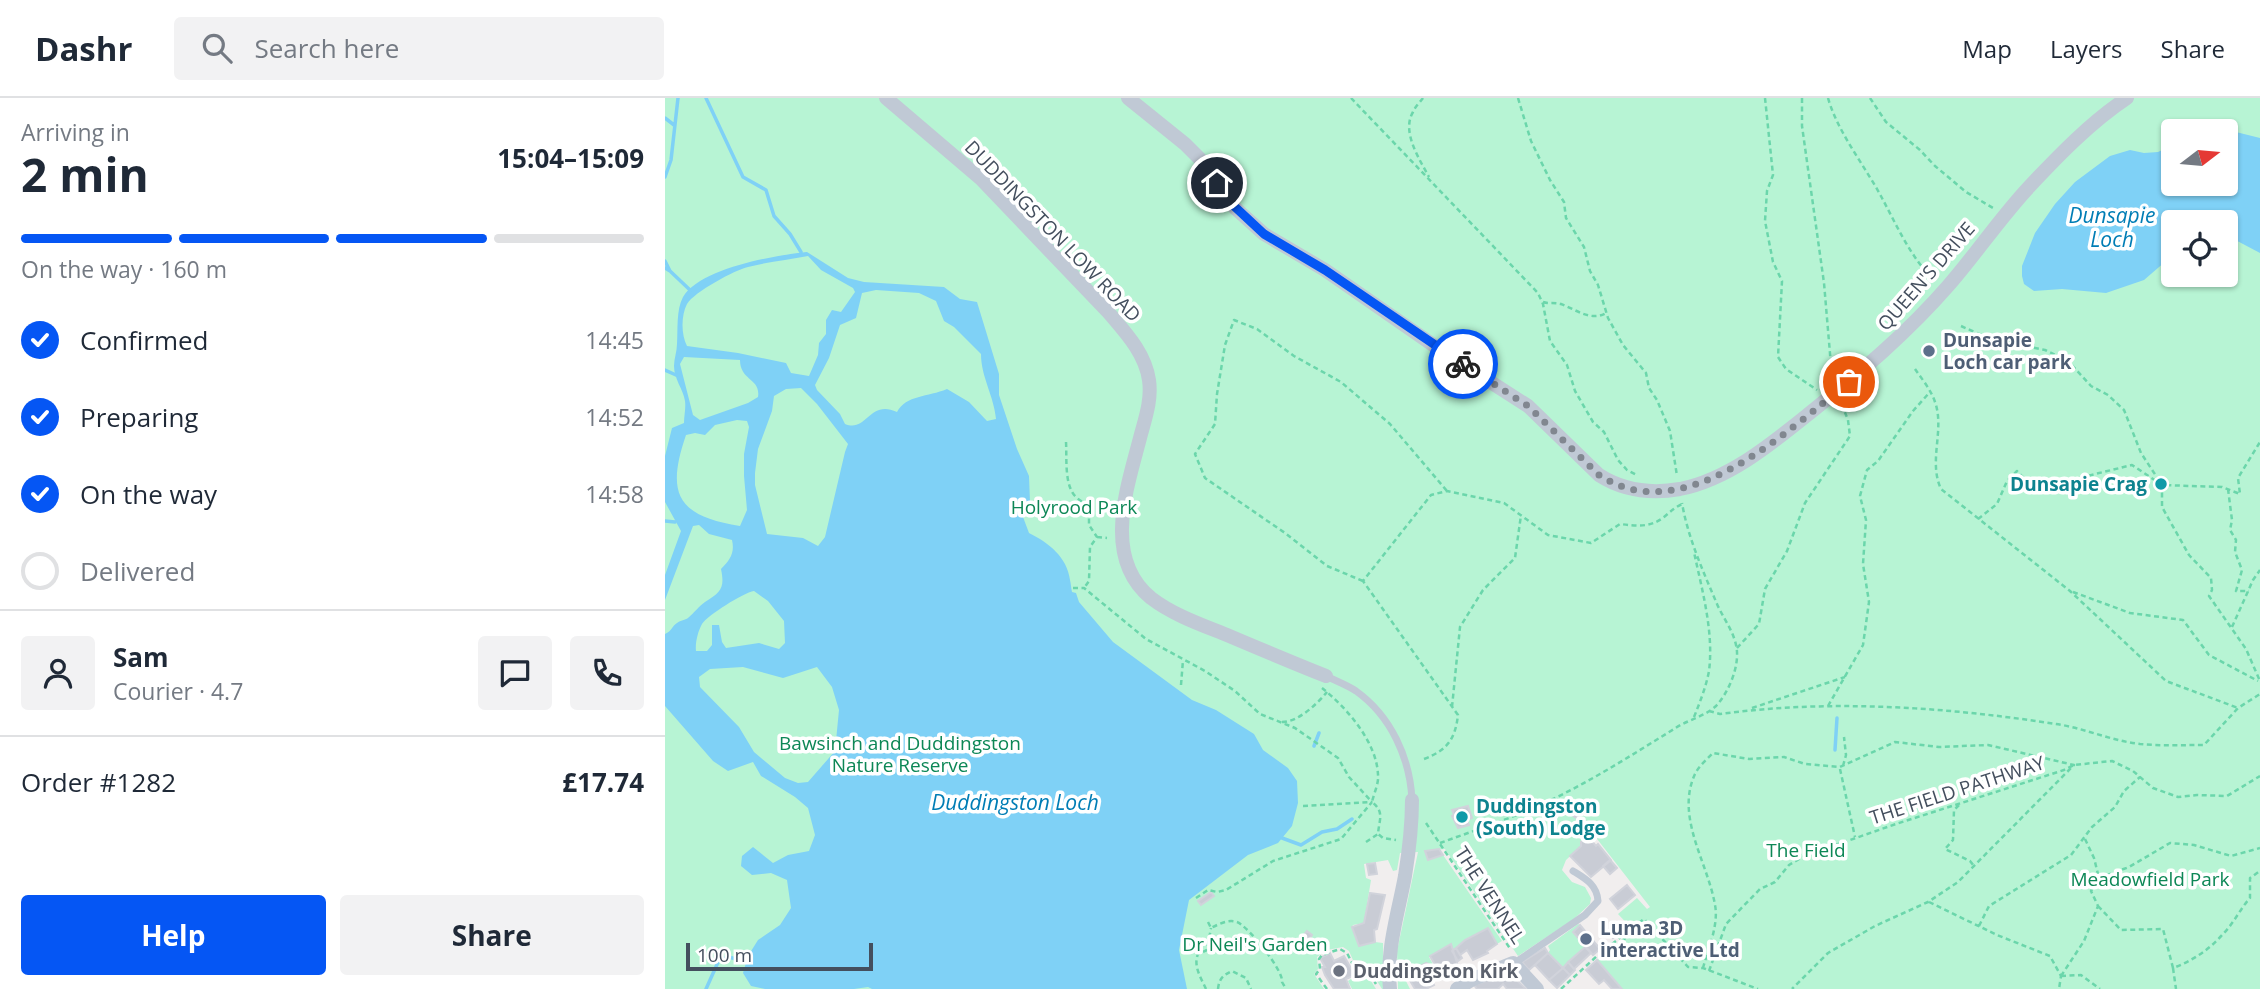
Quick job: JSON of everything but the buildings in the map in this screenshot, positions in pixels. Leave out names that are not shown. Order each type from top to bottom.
[{"type":"street","name":"DUDDINGSTON LOW ROAD","points":[[886,98],[981,179],[1109,313],[1129,335],[1142,355],[1149,381],[1148,410],[1123,508],[1122,535],[1125,560],[1135,580],[1150,597],[1187,618],[1326,676]]},
{"type":"street","name":"QUEEN'S DRIVE","points":[[1128,98],[1185,144],[1201,160],[1234,206],[1264,234],[1325,270],[1436,347],[1528,406],[1599,475],[1612,483],[1645,492],[1681,489],[1702,482],[1766,447],[1831,396],[1886,351],[1945,290],[2005,213],[2045,171],[2091,126],[2127,98]]},
{"type":"street","points":[[1390,989],[1391,941],[1410,842],[1412,800]]},
{"type":"street","points":[[1457,989],[1471,980],[1515,965],[1537,989]]},
{"type":"lane","name":"DUDDINGSTON LOW ROAD","points":[[1326,676],[1355,691],[1387,723],[1403,754],[1412,800]]},
{"type":"lane","points":[[1515,965],[1585,915],[1598,901],[1591,883],[1573,871]]},
{"type":"path","points":[[1351,98],[1531,284],[1542,301],[1550,341],[1567,365],[1575,391],[1593,422],[1604,432],[1618,460],[1641,479],[1645,492]]},
{"type":"path","points":[[1423,98],[1413,111],[1409,123],[1417,153],[1431,180]]},
{"type":"path","points":[[1518,98],[1531,141],[1549,180],[1561,196],[1566,219],[1584,247],[1605,313],[1623,345],[1646,373],[1649,388],[1657,400],[1669,431],[1681,489]]},
{"type":"path","points":[[1737,648],[1759,624],[1765,589],[1787,551],[1805,503],[1850,436],[1848,420],[1831,396],[1786,369],[1778,357],[1782,281],[1773,262],[1765,221],[1767,191],[1773,175],[1765,98]]},
{"type":"path","points":[[1802,98],[1802,126],[1824,283],[1831,396]]},
{"type":"path","points":[[1828,98],[1840,128],[1892,219],[1918,261],[1945,290]]},
{"type":"path","points":[[1870,98],[1886,122],[1920,150],[1934,166],[1982,203],[2005,213]]},
{"type":"path","points":[[1542,301],[1566,306],[1589,316],[1600,317],[1605,313]]},
{"type":"path","points":[[1424,759],[1437,753],[1455,735],[1458,715],[1363,581],[1327,566],[1285,533],[1205,478],[1195,454],[1215,424],[1225,345],[1234,320],[1257,328],[1294,356],[1341,382],[1390,424],[1447,491]]},
{"type":"path","points":[[1961,326],[1988,338],[2045,350],[2068,361],[2091,386],[2108,395],[2124,410],[2141,453],[2162,485],[2162,507],[2189,555],[2211,578],[2212,590],[2209,596],[2246,649],[2260,682]]},
{"type":"path","points":[[1915,369],[1936,402],[1936,478],[1941,489],[2070,591],[2166,681],[2238,708]]},
{"type":"path","points":[[1828,706],[1863,645],[1869,602],[1863,564],[1866,520],[1860,496],[1867,470],[1878,461],[1913,411],[1930,392]]},
{"type":"path","points":[[1066,442],[1065,466],[1069,475],[1069,488],[1076,498],[1089,507],[1089,525],[1097,537]]},
{"type":"path","points":[[1978,519],[1997,503],[2007,481],[2017,471],[2034,489],[2132,465],[2162,485],[2222,487],[2240,494],[2238,478],[2260,442]]},
{"type":"path","points":[[2228,489],[2232,520],[2230,530],[2236,540],[2235,552],[2242,570],[2236,591],[2249,591]]},
{"type":"path","points":[[1363,581],[1431,495],[1447,491],[1504,503],[1548,535],[1591,543],[1619,524],[1654,524],[1672,508],[1682,504],[1693,546],[1709,635],[1710,655],[1706,682],[1693,719]]},
{"type":"path","points":[[1452,707],[1460,627],[1483,590],[1515,558],[1521,515]]},
{"type":"path","points":[[1097,537],[1107,538]]},
{"type":"path","points":[[1084,588],[1089,581],[1090,547],[1097,537]]},
{"type":"path","points":[[1440,843],[1540,805],[1612,768],[1685,722],[1709,712],[1724,696],[1736,666],[1737,648],[1693,546]]},
{"type":"path","points":[[2232,627],[2260,570]]},
{"type":"path","points":[[1073,588],[1084,588],[1146,639],[1205,671],[1260,713],[1295,728],[1338,758],[1349,777],[1379,809],[1381,816],[1378,834],[1366,842]]},
{"type":"path","points":[[2070,591],[2130,613],[2183,620],[2209,655],[2260,682]]},
{"type":"path","points":[[1181,685],[1183,660]]},
{"type":"path","points":[[1196,898],[1208,890],[1217,892],[1231,888],[1273,860],[1341,838],[1372,802],[1379,775],[1372,751],[1343,705],[1321,687],[1326,676]]},
{"type":"path","points":[[1745,710],[1845,677]]},
{"type":"path","points":[[1281,722],[1290,722],[1297,718],[1327,692]]},
{"type":"path","points":[[1709,712],[1720,714],[1745,710],[1878,706],[1981,714],[2060,724],[2138,744],[2204,745],[2238,708],[2260,694]]},
{"type":"path","points":[[1844,737],[1846,755],[1842,767],[1855,837]]},
{"type":"path","points":[[1703,968],[1716,907],[1694,836],[1688,800],[1696,773],[1713,753],[1749,759],[1784,757],[1805,764],[1842,767],[1895,742],[1939,747],[1988,745],[2074,765]]},
{"type":"path","name":"THE FIELD PATHWAY","points":[[1709,971],[1726,924],[1760,889],[1775,882],[1789,865],[1804,856],[1855,837],[2074,765],[2112,761],[2140,777],[2153,789],[2178,797],[2227,796],[2260,776]]},
{"type":"path","points":[[1792,989],[1828,953],[1875,926],[1928,902],[1958,881],[2074,765]]},
{"type":"path","points":[[1979,926],[1989,906],[2071,855],[2115,807],[2124,791],[2140,777]]},
{"type":"path","points":[[1303,806],[1372,802]]},
{"type":"path","points":[[1961,803],[1954,810],[1953,840],[1945,849],[1970,861],[1974,866]]},
{"type":"path","name":"THE VENNEL","points":[[1426,822],[1514,953],[1515,965]]},
{"type":"path","points":[[1378,834],[1383,838],[1406,842]]},
{"type":"path","points":[[2084,838],[2094,858],[2099,878]]},
{"type":"path","points":[[2176,989],[2163,929],[2122,930],[2098,906],[2091,891],[2099,878],[2129,867],[2170,843],[2194,845],[2231,856],[2260,848]]},
{"type":"path","points":[[2173,968],[2193,961],[2224,933],[2250,898],[2250,878],[2260,871]]},
{"type":"path","points":[[1928,902],[2050,956],[2061,976]]},
{"type":"path","points":[[2059,989],[2061,976],[2084,941],[2098,906]]},
{"type":"path","points":[[1561,989],[1598,955],[1644,919],[1688,967],[1703,968],[1758,989]]},
{"type":"path","points":[[1211,928],[1232,921],[1244,926],[1278,967],[1286,989]]},
{"type":"path","points":[[1206,989],[1197,972],[1196,959],[1198,954],[1207,950],[1211,928],[1208,922]]},
{"type":"path","points":[[1622,936],[1628,942]]},
{"type":"path","points":[[1327,989],[1316,974],[1320,969],[1319,958],[1340,949],[1347,953],[1352,963],[1363,964],[1379,989]]},
{"type":"path","points":[[1218,989],[1224,974],[1232,971],[1246,978],[1251,989]]},
{"type":"path","points":[[2061,976],[2081,975],[2100,989]]},
{"type":"green space","name":"Holyrood Park","points":[[665,98],[2260,98],[2260,989],[1622,989],[1597,960],[1633,930],[1618,914],[1637,898],[1647,909],[1650,907],[1594,835],[1581,842],[1581,846],[1566,860],[1562,870],[1572,882],[1585,887],[1591,898],[1590,904],[1574,919],[1518,956],[1445,849],[1425,851],[1429,860],[1443,855],[1502,941],[1497,944],[1487,929],[1466,939],[1454,950],[1450,944],[1429,957],[1438,973],[1435,974],[1429,964],[1404,977],[1410,989],[1398,989],[1397,951],[1418,852],[1400,853],[1397,870],[1393,871],[1388,860],[1364,864],[1366,878],[1371,880],[1364,923],[1352,927],[1359,946],[1383,943],[1384,989],[1365,962],[1353,960],[1349,951],[1343,947],[1327,950],[1317,957],[1318,969],[1314,974],[1324,989],[665,989]]},
{"type":"green space","points":[[1580,925],[1573,932],[1585,947],[1563,968],[1548,953],[1548,946]]},
{"type":"green space","points":[[1353,967],[1363,968],[1376,989],[1352,989],[1348,981],[1357,975]]},
{"type":"water","name":"Dunsapie Loch","points":[[2238,132],[2260,138],[2260,253],[2238,241],[2238,210],[2161,210],[2161,265],[2144,280],[2106,293],[2062,289],[2034,291],[2024,284],[2022,266],[2035,233],[2055,204],[2075,182],[2110,156],[2130,150],[2161,151],[2161,196],[2238,196]]},
{"type":"water","name":"Duddingston Loch","points":[[807,252],[848,278],[864,282],[944,287],[960,299],[977,302],[999,374],[999,395],[1029,476],[1030,502],[1023,517],[1029,533],[1050,546],[1061,558],[1068,572],[1072,592],[1076,593],[1079,602],[1113,642],[1192,700],[1216,710],[1254,734],[1263,750],[1288,768],[1297,781],[1298,803],[1292,826],[1278,843],[1248,855],[1189,900],[1179,950],[1187,989],[765,989],[751,986],[743,973],[748,956],[758,940],[780,925],[791,908],[787,880],[771,873],[752,875],[741,866],[742,856],[753,847],[773,863],[788,855],[809,851],[815,835],[808,808],[761,776],[753,762],[728,771],[713,761],[665,706],[665,634],[718,592],[722,585],[721,569],[733,549],[732,540],[709,534],[699,525],[693,526],[665,600],[665,575],[681,531],[665,502],[665,456],[672,428],[684,423],[685,401],[674,366],[678,314],[683,297],[705,278],[722,271],[759,260]],"holes":[[[808,256],[821,270],[853,288],[855,292],[841,312],[832,310],[826,320],[826,334],[819,343],[818,355],[809,376],[791,373],[786,363],[687,346],[683,319],[691,299],[715,282],[742,269]],[[876,290],[919,293],[936,301],[944,321],[954,327],[981,354],[996,419],[987,421],[969,402],[947,389],[912,399],[897,412],[880,410],[858,424],[845,424],[840,414],[815,385],[829,358],[840,325],[856,318],[862,293]],[[684,357],[740,360],[743,372],[756,386],[758,397],[700,420],[693,415],[680,364]],[[801,388],[848,444],[825,537],[818,546],[803,538],[767,534],[755,485],[755,473],[758,449],[772,411],[774,396],[786,389]],[[737,420],[747,421],[749,427],[744,454],[747,510],[740,526],[703,516],[682,500],[677,474],[686,435],[705,435],[715,425]],[[754,591],[768,601],[784,621],[785,643],[779,649],[759,643],[726,648],[719,625],[712,625],[712,645],[707,651],[696,651],[702,624],[718,610]],[[743,667],[783,678],[817,667],[832,687],[839,710],[835,751],[808,782],[798,783],[785,778],[754,752],[739,727],[700,687],[699,677],[710,669]]]},
{"type":"waterway","points":[[665,177],[671,160],[678,98]]},
{"type":"waterway","points":[[706,98],[743,177],[766,190],[774,216],[801,252]]},
{"type":"waterway","points":[[665,118],[674,125]]},
{"type":"waterway","points":[[665,261],[670,271]]},
{"type":"waterway","points":[[665,268],[690,290]]},
{"type":"waterway","points":[[665,370],[676,375]]},
{"type":"waterway","points":[[665,521],[675,522]]},
{"type":"waterway","points":[[1835,750],[1837,718]]},
{"type":"waterway","points":[[1314,746],[1319,733]]},
{"type":"waterway","points":[[1282,838],[1301,845],[1352,819]]},
{"type":"waterway","points":[[706,989],[719,960],[729,957],[746,962]]},
{"type":"way so far","points":[[1463,364],[1528,406],[1599,475],[1612,483],[1645,492],[1681,489],[1721,473],[1766,447],[1849,382]]},
{"type":"place","name":"Dunsapie Loch car park","points":[[1929,351]]},
{"type":"place","name":"Dunsapie Crag","points":[[2161,484]]},
{"type":"place","name":"Duddingston (South) Lodge","points":[[1462,817]]},
{"type":"place","name":"Luma 3D interactive Ltd","points":[[1586,939]]},
{"type":"place","name":"Duddingston Kirk","points":[[1339,971]]},
{"type":"route","points":[[1217,183],[1234,206],[1264,234],[1325,270],[1463,364]]},
{"type":"park label","name":"Bawsinch and Duddingston Nature Reserve","points":[[900,754]]},
{"type":"park label","name":"The Field","points":[[1806,850]]},
{"type":"park label","name":"Meadowfield Park","points":[[2150,879]]},
{"type":"park label","name":"Dr Neil's Garden","points":[[1255,944]]}]
